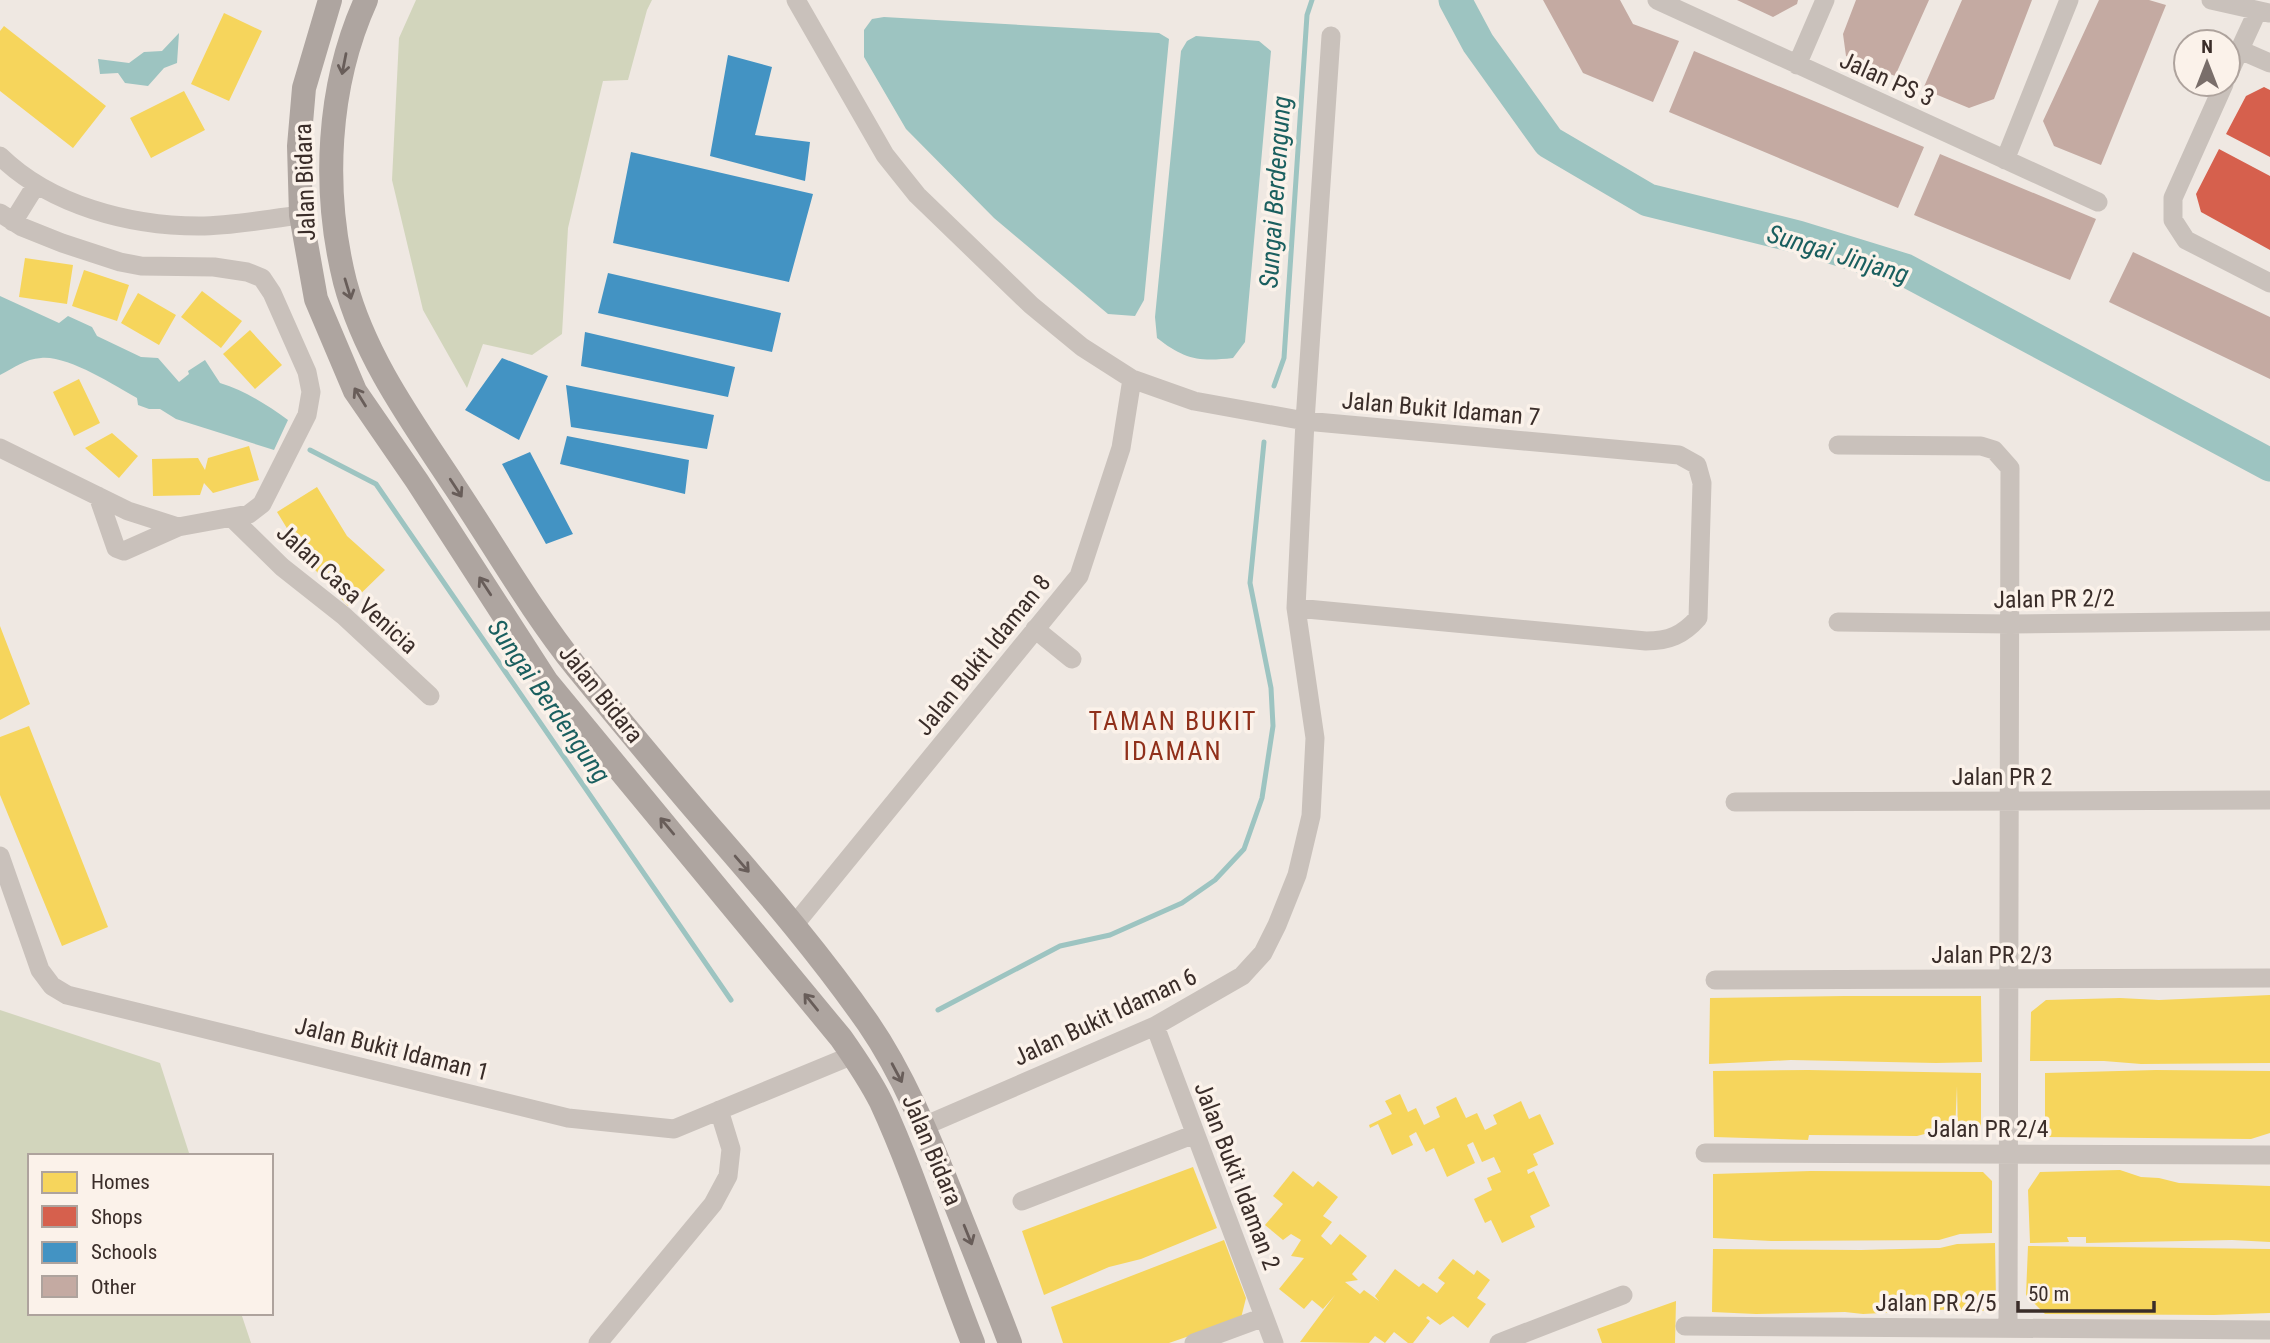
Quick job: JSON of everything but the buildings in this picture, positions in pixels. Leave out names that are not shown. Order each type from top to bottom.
[{"type":"main road","name":"Jalan Bidara","points":[[330,0],[304,88],[299,146],[301,215],[316,299],[355,391],[417,481],[547,682],[701,866],[853,1055],[880,1100],[896,1138],[973,1343]]},
{"type":"main road","name":"Jalan Bidara","points":[[366,0],[345,55],[333,131],[332,177],[337,243],[346,285],[372,354],[383,376],[572,660],[794,924],[880,1041],[924,1126],[1010,1343]]},
{"type":"street","name":"Jalan Bukit Idaman 7","points":[[796,0],[885,155],[917,195],[1031,305],[1082,347],[1132,379],[1194,401],[1305,421],[1679,456],[1697,465],[1702,483],[1698,618],[1680,635],[1670,640],[1646,641],[1296,608]]},
{"type":"street","name":"Jalan PS 3","points":[[1657,0],[2098,202]]},
{"type":"street","points":[[1797,65],[1825,0]]},
{"type":"street","points":[[2005,160],[2069,0]]},
{"type":"street","points":[[2211,0],[2264,13],[2242,47]]},
{"type":"street","name":"Jalan Bukit Idaman 6","points":[[924,1126],[1155,1026],[1242,976],[1263,953],[1297,875],[1311,816],[1315,738],[1296,608],[1305,421],[1331,36]]},
{"type":"street","points":[[2242,51],[2270,63]]},
{"type":"street","points":[[2218,98],[2174,198],[2174,220],[2186,240],[2270,283]]},
{"type":"street","points":[[0,156],[36,185],[88,207],[147,224],[201,226],[301,215]]},
{"type":"street","points":[[7,217],[36,185]]},
{"type":"street","name":"Jalan Casa Venicia","points":[[7,217],[62,243],[131,264],[214,267],[247,272],[262,278],[272,293],[307,372],[311,392],[307,415],[262,504],[249,514],[178,527],[120,551],[116,548],[98,496]]},
{"type":"street","name":"Jalan Bukit Idaman 8","points":[[794,924],[1079,576],[1121,448],[1132,379]]},
{"type":"street","points":[[1838,445],[1981,446],[1994,450],[2010,468],[2008,1327]]},
{"type":"street","name":"Jalan Casa Venicia","points":[[0,448],[128,511],[178,527]]},
{"type":"street","name":"Jalan Casa Venicia","points":[[232,518],[282,567],[344,616],[430,696]]},
{"type":"street","name":"Jalan PR 2/2","points":[[1838,622],[2010,624],[2270,621]]},
{"type":"street","points":[[1035,629],[1072,659]]},
{"type":"street","name":"Jalan PR 2","points":[[1735,802],[2270,800]]},
{"type":"street","name":"Jalan Bukit Idaman 1","points":[[0,856],[9,908],[40,970],[52,986],[67,995],[568,1118],[674,1129],[853,1055]]},
{"type":"street","name":"Jalan PR 2/3","points":[[1715,980],[2270,978]]},
{"type":"street","name":"Jalan Bukit Idaman 2","points":[[1155,1026],[1274,1343]]},
{"type":"street","points":[[598,1343],[713,1204],[728,1176],[732,1149],[719,1110]]},
{"type":"street","points":[[1022,1201],[1195,1134]]},
{"type":"street","name":"Jalan PR 2/4","points":[[1705,1153],[2270,1155]]},
{"type":"street","points":[[1499,1343],[1623,1295]]},
{"type":"street","points":[[1194,1343],[1264,1317]]},
{"type":"street","name":"Jalan PR 2/5","points":[[1685,1326],[2008,1327],[2210,1336],[2270,1330]]},
{"type":"green space","points":[[416,0],[652,0],[628,80],[603,81],[568,228],[562,334],[532,355],[483,344],[467,388],[423,310],[392,180],[399,38]]},
{"type":"green space","points":[[0,1010],[160,1063],[189,1154],[28,1154],[28,1315],[242,1315],[251,1343],[0,1343]]},
{"type":"water","points":[[884,17],[1159,33],[1169,39],[1144,300],[1135,316],[1108,314],[994,218],[906,129],[864,57],[864,30],[872,19]]},
{"type":"water","points":[[179,33],[177,63],[164,68],[148,86],[125,83],[118,73],[100,74],[98,59],[129,63],[144,52],[162,51]]},
{"type":"water","points":[[1196,36],[1259,41],[1271,51],[1245,342],[1233,358],[1210,360],[1184,355],[1157,338],[1155,317],[1181,51],[1187,41]]},
{"type":"water","points":[[0,296],[59,323],[68,316],[92,327],[97,336],[141,357],[158,358],[179,382],[189,374],[188,371],[205,360],[220,383],[256,399],[288,420],[274,450],[176,419],[160,409],[138,405],[137,398],[64,361],[52,358],[30,360],[0,375]]},
{"type":"waterway","name":"Sungai Berdengung","points":[[1274,386],[1284,358],[1307,15],[1312,0]]},
{"type":"waterway","name":"Sungai Jinjang","points":[[1455,0],[1478,43],[1549,142],[1648,200],[1798,237],[1905,270],[2270,465]]},
{"type":"waterway","name":"Sungai Berdengung","points":[[938,1010],[1060,946],[1110,935],[1182,903],[1215,880],[1244,849],[1262,798],[1273,726],[1271,688],[1250,583],[1264,442]]},
{"type":"waterway","name":"Sungai Berdengung","points":[[310,450],[376,484],[731,1000]]},
{"type":"district","name":"TAMAN BUKIT IDAMAN","points":[[1173,736]]}]
